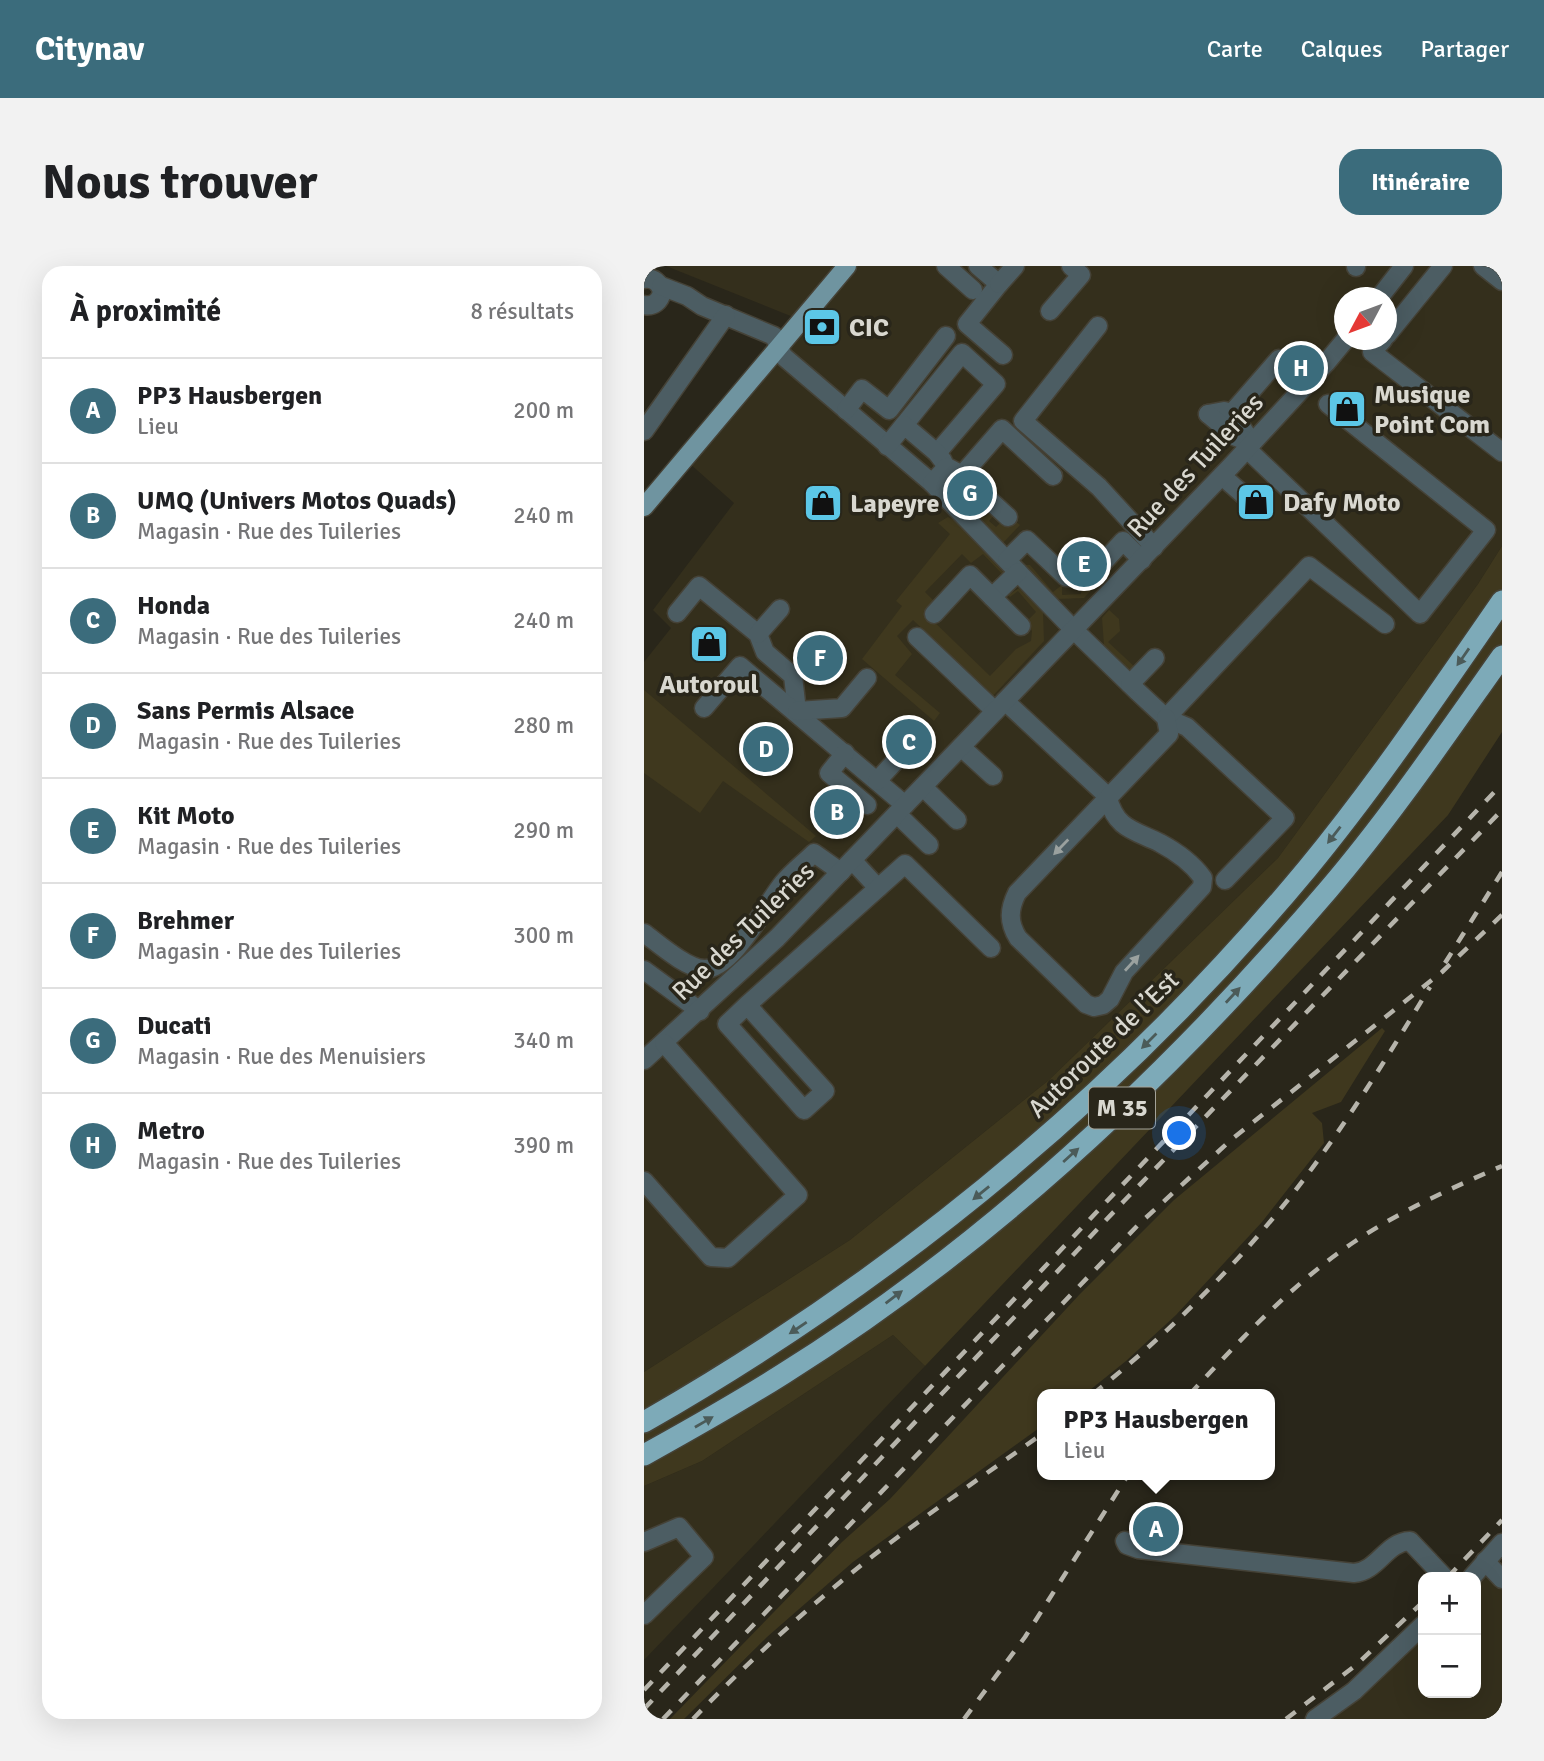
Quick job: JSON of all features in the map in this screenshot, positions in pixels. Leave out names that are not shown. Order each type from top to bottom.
[{"type":"highway","name":"Autoroute de l’Est","points":[[644,1422],[769,1347],[869,1279],[1045,1140],[1110,1080],[1235,952],[1307,869],[1376,781],[1502,601]]},
{"type":"highway","name":"M 35","points":[[644,1455],[784,1373],[863,1320],[1001,1214],[1127,1104],[1188,1044],[1329,888],[1402,795],[1502,656]]},
{"type":"main road","points":[[644,507],[847,266]]},
{"type":"street","points":[[946,266],[973,290]]},
{"type":"street","points":[[978,266],[999,285]]},
{"type":"street","points":[[1003,355],[967,324],[1015,266]]},
{"type":"street","points":[[1050,311],[1081,275],[1071,266]]},
{"type":"street","points":[[1388,287],[1404,266]]},
{"type":"street","points":[[1397,323],[1443,266]]},
{"type":"street","points":[[1483,266],[1502,281]]},
{"type":"street","points":[[652,283],[774,336],[783,356],[932,483],[1074,630],[1166,718],[1187,727],[1285,818],[1225,880]]},
{"type":"street","points":[[648,306],[661,297],[652,283]]},
{"type":"street","points":[[648,306],[664,303],[702,306]]},
{"type":"street","points":[[644,431],[726,315]]},
{"type":"street","points":[[1098,326],[1023,421],[1100,487],[1148,553]]},
{"type":"street","points":[[846,410],[862,389],[889,410],[946,336]]},
{"type":"street","name":"Rue des Tuileries","points":[[644,1060],[777,938],[1222,476],[1337,350]]},
{"type":"street","points":[[1374,350],[1372,352],[1502,452]]},
{"type":"street","points":[[887,446],[962,353],[996,384],[949,465]]},
{"type":"street","points":[[1232,413],[1279,359],[1308,384]]},
{"type":"street","points":[[1250,446],[1232,413],[1224,411],[1208,414],[1250,446],[1420,614],[1486,530],[1328,404]]},
{"type":"street","points":[[904,425],[1008,517]]},
{"type":"street","points":[[932,483],[949,465],[1002,429],[1053,476]]},
{"type":"street","points":[[1222,476],[1246,498]]},
{"type":"street","points":[[992,597],[1027,540],[1066,577],[1089,578],[1123,541],[1148,553]]},
{"type":"street","points":[[1166,718],[1309,566],[1385,624]]},
{"type":"street","points":[[934,614],[970,575],[1021,626]]},
{"type":"street","points":[[677,613],[699,586],[758,634],[765,652],[793,676],[797,711]]},
{"type":"street","points":[[758,634],[780,609]]},
{"type":"street","points":[[917,637],[1105,794],[1118,821],[1133,832],[1160,843],[1183,857],[1203,878],[1202,887],[1124,972],[1110,999],[1103,1005],[1094,1007],[1086,1004],[1027,950],[1012,930],[1011,905],[1017,893],[1105,794],[1169,734],[1166,718]]},
{"type":"street","points":[[1130,684],[1155,657]]},
{"type":"street","points":[[704,708],[740,666],[877,780],[929,845]]},
{"type":"street","points":[[797,711],[842,709],[867,678]]},
{"type":"street","points":[[961,747],[993,776]]},
{"type":"street","points":[[845,753],[829,773],[867,805]]},
{"type":"street","points":[[877,780],[900,756]]},
{"type":"street","points":[[923,787],[957,820]]},
{"type":"street","points":[[644,933],[692,966],[705,970],[718,967],[739,948],[748,931],[784,882],[814,853],[847,866],[878,888]]},
{"type":"street","points":[[727,1024],[905,864],[991,948]]},
{"type":"street","points":[[644,970],[727,1024],[804,1110],[825,1091],[747,1006]]},
{"type":"street","points":[[644,1181],[711,1256],[728,1258],[798,1195],[664,1042]]},
{"type":"street","points":[[644,1542],[679,1527],[704,1557],[644,1615]]},
{"type":"street","points":[[1125,1541],[1127,1545],[1138,1549],[1354,1573],[1366,1570],[1397,1544],[1409,1541],[1439,1572]]},
{"type":"street","points":[[1476,1572],[1502,1543]]},
{"type":"street","points":[[1485,1561],[1502,1579]]},
{"type":"street","points":[[1315,1719],[1354,1691],[1418,1630]]},
{"type":"shaded area","points":[[666,266],[1502,266],[1502,546],[1478,584],[1278,858],[1049,1080],[850,1240],[644,1372],[644,662],[671,628],[653,610],[734,503],[689,463],[793,317]]},
{"type":"shaded area","points":[[953,481],[962,483],[955,491],[966,501],[973,493],[977,497],[971,504],[985,517],[991,511],[995,514],[989,521],[996,527],[1005,518],[1020,525],[1003,543],[948,486]]},
{"type":"shaded area","points":[[948,517],[954,520],[1005,574],[983,554],[971,563],[962,554],[925,592],[934,601],[924,612],[990,676],[1016,649],[1031,641],[1032,631],[1027,621],[1036,612],[1018,591],[1010,597],[1008,595],[1019,588],[1043,612],[1044,641],[989,700],[983,687],[913,620],[897,636],[912,654],[895,675],[940,713],[934,721],[862,659],[902,606],[896,601],[950,534],[938,523]]},
{"type":"shaded area","points":[[1502,546],[1502,732],[1448,815],[925,1366],[893,1335],[702,1461],[644,1486],[644,1372],[850,1240],[1049,1080],[1278,858],[1478,584]]},
{"type":"shaded area","points":[[1127,552],[1084,598],[1057,599],[1025,565],[1030,565],[1053,592],[1062,585],[1062,595],[1081,594],[1082,584],[1096,584]]},
{"type":"shaded area","points":[[1109,610],[1119,619],[1120,631],[1108,642],[1137,669],[1133,673],[1104,645],[1102,618]]},
{"type":"shaded area","points":[[644,690],[816,836],[809,842],[723,781],[700,813],[644,773]]},
{"type":"shaded area","points":[[1382,1028],[1385,1031],[1341,1102],[1312,1113],[1322,1123],[1324,1143],[1262,1222],[1176,1315],[1091,1389],[1037,1389],[1037,1430],[853,1562],[767,1637],[684,1719],[670,1719],[842,1542],[890,1499],[1079,1295],[1174,1200]]},
{"type":"shaded area","points":[[893,1335],[925,1366],[644,1660],[644,1486],[702,1461]]},
{"type":"shaded area","points":[[1502,1562],[1502,1719],[1304,1719],[1418,1627],[1418,1698],[1481,1698],[1481,1578]]},
{"type":"railway","points":[[644,1690],[1502,784]]},
{"type":"railway","points":[[644,1709],[1124,1201],[1502,810]]},
{"type":"railway","points":[[1445,963],[1502,872]]},
{"type":"railway","points":[[663,1719],[1139,1224],[1232,1139],[1442,972],[1502,915]]},
{"type":"railway","points":[[1099,1389],[1148,1348],[1200,1298],[1272,1219],[1349,1116],[1430,987]]},
{"type":"railway","points":[[1195,1389],[1268,1313],[1331,1258],[1408,1210],[1502,1166]]},
{"type":"railway","points":[[693,1719],[780,1634],[850,1574],[1037,1438]]},
{"type":"railway","points":[[964,1719],[1025,1637],[1125,1480]]},
{"type":"railway","points":[[1453,1572],[1502,1520]]},
{"type":"railway","points":[[1286,1719],[1356,1665],[1418,1607]]},
{"type":"place","name":"CIC","points":[[822,327]]},
{"type":"place","name":"Metro","points":[[1301,368]]},
{"type":"place","name":"Musique Point Com","points":[[1347,409]]},
{"type":"place","name":"Ducati","points":[[970,493]]},
{"type":"place","name":"Dafy Moto","points":[[1256,502]]},
{"type":"place","name":"Lapeyre","points":[[823,503]]},
{"type":"place","name":"Kit Moto","points":[[1084,564]]},
{"type":"place","name":"Autoroul","points":[[709,644]]},
{"type":"place","name":"Brehmer","points":[[820,658]]},
{"type":"place","name":"Honda","points":[[909,742]]},
{"type":"place","name":"Sans Permis Alsace","points":[[766,749]]},
{"type":"place","name":"UMQ (Univers Motos Quads)","points":[[837,812]]},
{"type":"place","name":"PP3 Hausbergen","points":[[1156,1529]]}]
